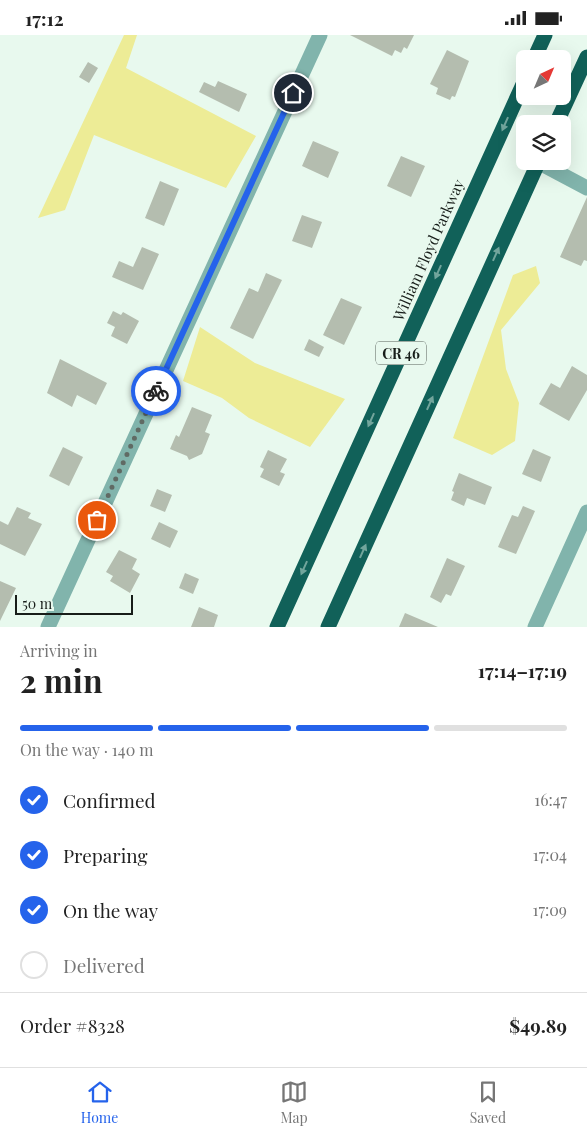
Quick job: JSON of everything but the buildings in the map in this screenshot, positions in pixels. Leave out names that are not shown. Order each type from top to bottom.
[{"type":"highway","points":[[538,50],[545,35]]},
{"type":"highway","points":[[560,115],[587,57]]},
{"type":"highway","name":"William Floyd Parkway","points":[[277,627],[516,99]]},
{"type":"highway","name":"CR 46","points":[[328,627],[534,170]]},
{"type":"street","points":[[48,627],[320,35]]},
{"type":"street","points":[[554,170],[587,187]]},
{"type":"street","points":[[535,627],[587,512]]},
{"type":"shaded area","points":[[124,35],[137,35],[126,68],[256,136],[226,188],[94,135],[65,210],[38,218]]},
{"type":"shaded area","points":[[536,266],[540,283],[501,330],[506,369],[519,403],[515,441],[492,455],[453,438],[513,275]]},
{"type":"shaded area","points":[[200,327],[255,363],[345,399],[310,447],[249,418],[222,398],[183,381]]},
{"type":"way so far","points":[[97,520],[156,391]]},
{"type":"route","points":[[156,391],[293,93]]}]
